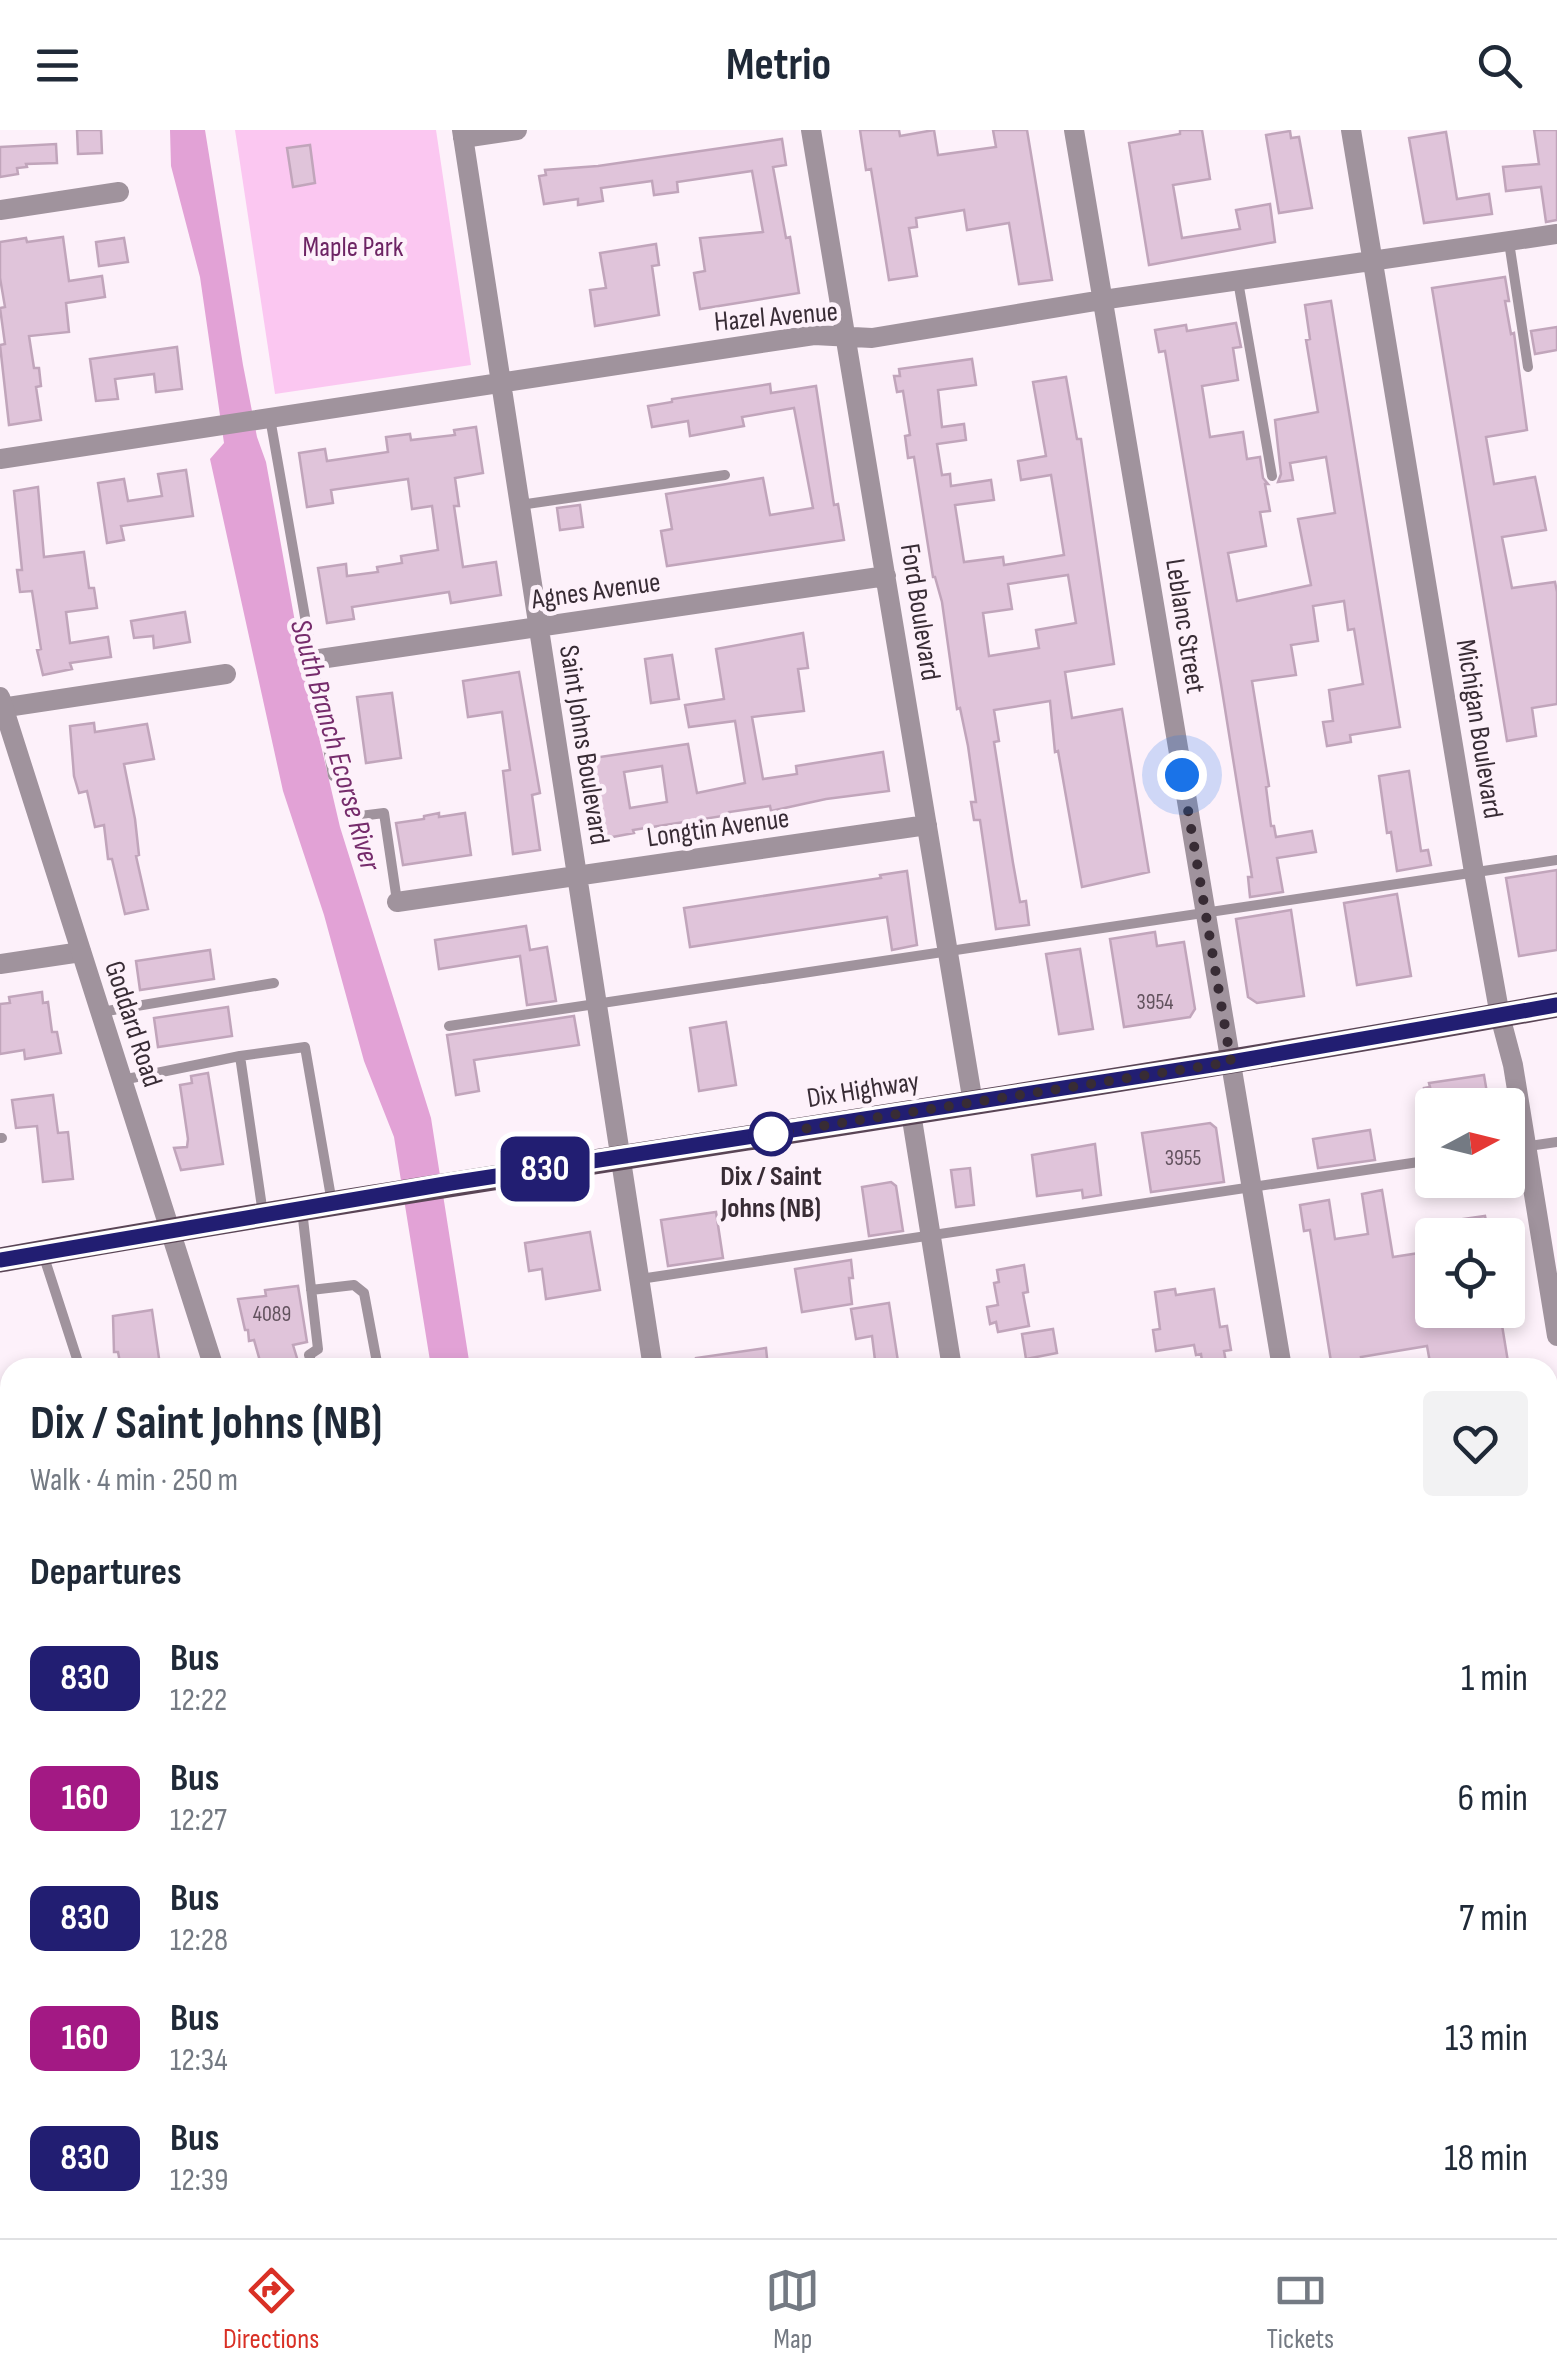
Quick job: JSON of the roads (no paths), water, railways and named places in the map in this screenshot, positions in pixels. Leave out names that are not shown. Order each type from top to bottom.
[{"type":"main road","name":"Dix Highway","points":[[0,1260],[451,1183],[1231,1062],[1557,1005]]},
{"type":"street","points":[[462,134],[516,130]]},
{"type":"street","name":"Ford Boulevard","points":[[811,130],[974,1103]]},
{"type":"street","name":"Leblanc Street","points":[[1074,130],[1280,1358]]},
{"type":"street","name":"Michigan Boulevard","points":[[1351,130],[1474,872],[1514,1088]]},
{"type":"street","name":"Saint Johns Boulevard","points":[[462,134],[652,1358]]},
{"type":"street","points":[[0,210],[120,192]]},
{"type":"street","name":"Hazel Avenue","points":[[0,458],[814,335],[872,338],[1102,300],[1557,234]]},
{"type":"street","name":"Agnes Avenue","points":[[313,660],[886,576]]},
{"type":"street","points":[[1,704],[226,674]]},
{"type":"street","name":"Goddard Road","points":[[1,704],[211,1358]]},
{"type":"street","name":"Longtin Avenue","points":[[397,902],[927,825]]},
{"type":"street","points":[[0,964],[81,952]]},
{"type":"street","points":[[911,1113],[950,1358]]},
{"type":"street","name":"Michigan Boulevard","points":[[1525,1186],[1557,1336]]},
{"type":"lane","points":[[1509,242],[1528,367]]},
{"type":"lane","points":[[1238,280],[1272,476]]},
{"type":"lane","points":[[261,418],[313,660],[332,776]]},
{"type":"lane","points":[[520,506],[725,475]]},
{"type":"lane","points":[[352,817],[384,813],[397,902]]},
{"type":"lane","points":[[449,1026],[1557,860]]},
{"type":"lane","points":[[100,1012],[274,983]]},
{"type":"lane","points":[[122,1080],[304,1047],[332,1204]]},
{"type":"lane","points":[[240,1056],[264,1216]]},
{"type":"lane","points":[[1525,1147],[1557,1142]]},
{"type":"lane","points":[[640,1280],[1415,1163]]},
{"type":"lane","points":[[302,1210],[318,1348],[310,1358]]},
{"type":"lane","points":[[42,1253],[77,1358]]},
{"type":"lane","points":[[312,1290],[354,1285],[364,1293],[376,1358]]},
{"type":"place","name":"Dix / Saint Johns (NB)","points":[[771,1134]]},
{"type":"park label","name":"Maple Park","points":[[353,247]]},
{"type":"water label","name":"South Branch Ecorse River","points":[[335,745]]}]
